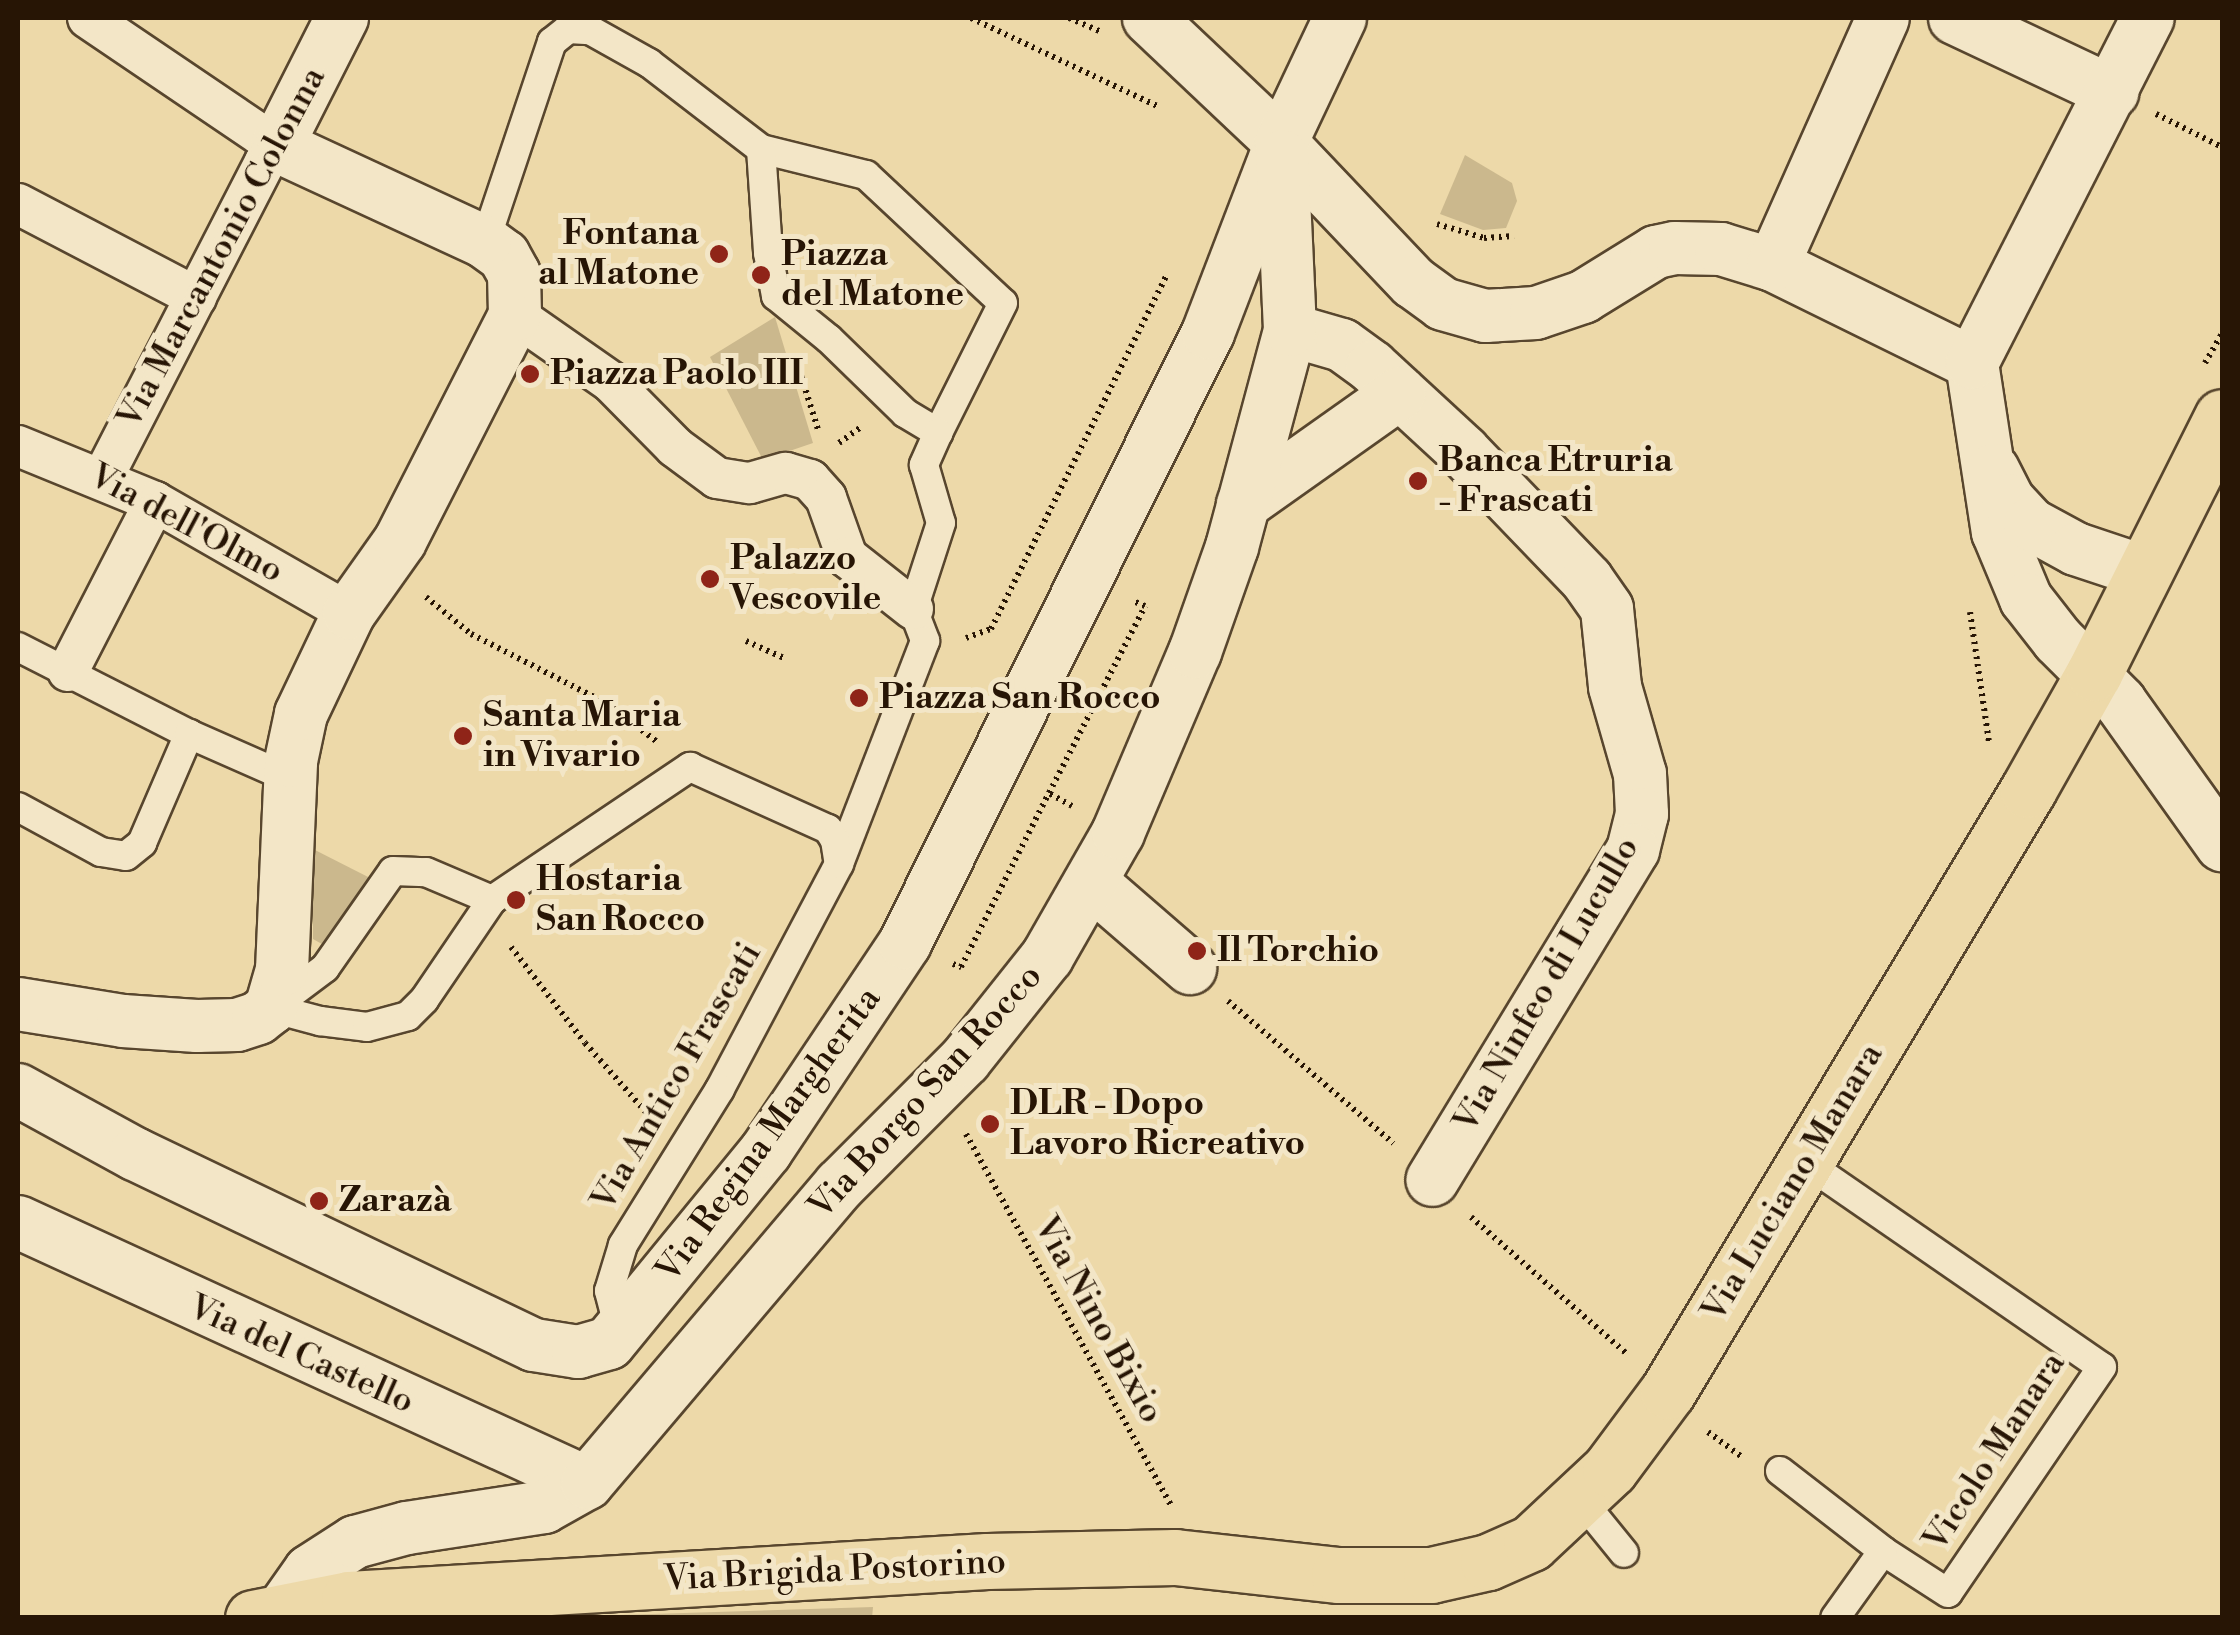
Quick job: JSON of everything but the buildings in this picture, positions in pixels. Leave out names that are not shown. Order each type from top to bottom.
[{"type":"main road","name":"Via Luciano Manara","points":[[1392,1576],[1450,1572],[1502,1556],[1545,1533],[1626,1450],[1668,1391],[1806,1163],[2094,673],[2142,570],[2222,417]]},
{"type":"main road","name":"Via Brigida Postorino","points":[[269,1615],[380,1597],[988,1561],[1175,1557],[1338,1575],[1392,1576]]},
{"type":"street","points":[[18,1004],[124,1021],[197,1026],[237,1025],[258,1018],[271,1008],[282,970],[291,779],[301,714],[350,612],[386,565],[514,315],[514,274],[504,256],[486,242],[277,146],[88,18]]},
{"type":"street","name":"Via Marcantonio Colonna","points":[[102,479],[342,18]]},
{"type":"street","points":[[1149,18],[1281,143],[1413,282],[1443,304],[1472,314],[1513,317],[1551,310],[1600,288],[1636,261],[1675,248],[1721,249],[1773,266],[1972,362]]},
{"type":"street","name":"Via Regina Margherita","points":[[18,1090],[167,1170],[534,1344],[565,1352],[590,1351],[620,1333],[766,1151],[875,991],[941,875],[1208,333],[1281,143],[1340,18]]},
{"type":"street","points":[[1773,266],[1882,18]]},
{"type":"street","points":[[1954,18],[2135,103]]},
{"type":"street","points":[[2148,18],[2135,103],[1972,362],[1998,532],[2017,582],[2050,631],[2094,673],[2145,734],[2222,845]]},
{"type":"street","name":"Via Borgo San Rocco","points":[[269,1615],[326,1557],[355,1542],[407,1528],[544,1507],[587,1483],[840,1186],[935,1093],[988,1033],[1047,957],[1118,833],[1210,613],[1243,504],[1290,318],[1281,143]]},
{"type":"street","points":[[18,204],[196,297]]},
{"type":"street","points":[[1232,268],[1256,275],[1290,318]]},
{"type":"street","points":[[514,315],[612,382],[675,447],[717,478],[750,483],[786,473],[810,480],[826,498],[847,557],[913,610]]},
{"type":"street","name":"Via Ninfeo di Lucullo","points":[[1290,318],[1342,344],[1400,392],[1587,580],[1607,608],[1615,686],[1642,787],[1642,814],[1633,850],[1434,1182]]},
{"type":"street","points":[[1243,504],[1400,392]]},
{"type":"street","name":"Via dell'Olmo","points":[[18,446],[155,502],[350,612]]},
{"type":"street","points":[[1986,451],[2008,500],[2030,524],[2076,550],[2142,570]]},
{"type":"street","points":[[68,671],[155,502]]},
{"type":"street","points":[[1092,884],[1208,984]]},
{"type":"street","name":"Via del Castello","points":[[18,1222],[587,1483]]},
{"type":"lane","points":[[486,242],[552,42],[568,29],[590,30],[649,63],[762,149],[866,176],[1003,303],[924,465],[940,523],[913,610],[925,641],[839,864]]},
{"type":"lane","points":[[762,149],[768,254],[776,296],[829,339],[905,413],[938,433]]},
{"type":"lane","points":[[18,647],[189,734],[291,779]]},
{"type":"lane","points":[[18,807],[101,852],[126,856],[142,843],[189,734]]},
{"type":"lane","points":[[271,1008],[320,1021],[367,1027],[408,1016],[424,1000],[492,900],[690,767],[828,829],[835,840],[839,864]]},
{"type":"lane","name":"Via Antico Frascati","points":[[620,1333],[610,1306],[611,1278],[623,1245],[720,1089],[839,864]]},
{"type":"lane","points":[[271,1008],[325,968],[393,871],[426,872],[492,900]]},
{"type":"lane","name":"Vicolo Manara","points":[[1806,1163],[2102,1367],[1948,1593],[1883,1551],[1835,1618]]},
{"type":"lane","points":[[1780,1470],[1883,1551]]},
{"type":"lane","points":[[1581,1500],[1624,1554]]},
{"type":"path","points":[[971,18],[1129,92]]},
{"type":"path","points":[[2135,103],[2222,146]]},
{"type":"path","points":[[1437,224],[1484,238],[1514,236]]},
{"type":"path","points":[[991,629],[1152,307]]},
{"type":"path","points":[[825,454],[867,422]]},
{"type":"path","points":[[386,565],[481,638],[606,703],[690,767]]},
{"type":"path","points":[[961,967],[1145,606],[1087,578]]},
{"type":"path","points":[[746,641],[786,659]]},
{"type":"path","points":[[1050,793],[1118,833]]},
{"type":"path","points":[[501,934],[585,1043],[680,1151]]},
{"type":"path","points":[[1208,984],[1641,1366]]},
{"type":"path","name":"Via Nino Bixio","points":[[976,1147],[1177,1516]]},
{"type":"path","points":[[1712,1436],[1746,1460]]},
{"type":"shaded area","points":[[1465,155],[1512,183],[1517,201],[1506,228],[1483,230],[1440,214]]},
{"type":"shaded area","points":[[775,317],[813,443],[763,460],[710,357]]},
{"type":"shaded area","points":[[313,849],[374,880],[329,948],[313,939]]},
{"type":"shaded area","points":[[873,1607],[872,1618],[556,1617]]},
{"type":"place","name":"Fontana al Matone","points":[[719,254]]},
{"type":"place","name":"Piazza del Matone","points":[[761,275]]},
{"type":"place","name":"Piazza Paolo III","points":[[530,374]]},
{"type":"place","name":"Banca Etruria - Frascati","points":[[1418,481]]},
{"type":"place","name":"Palazzo Vescovile","points":[[710,579]]},
{"type":"place","name":"Piazza San Rocco","points":[[859,698]]},
{"type":"place","name":"Santa Maria in Vivario","points":[[463,736]]},
{"type":"place","name":"Hostaria San Rocco","points":[[516,900]]},
{"type":"place","name":"Il Torchio","points":[[1197,951]]},
{"type":"place","name":"DLR - Dopo Lavoro Ricreativo","points":[[990,1124]]},
{"type":"place","name":"Zarazà","points":[[319,1201]]}]
